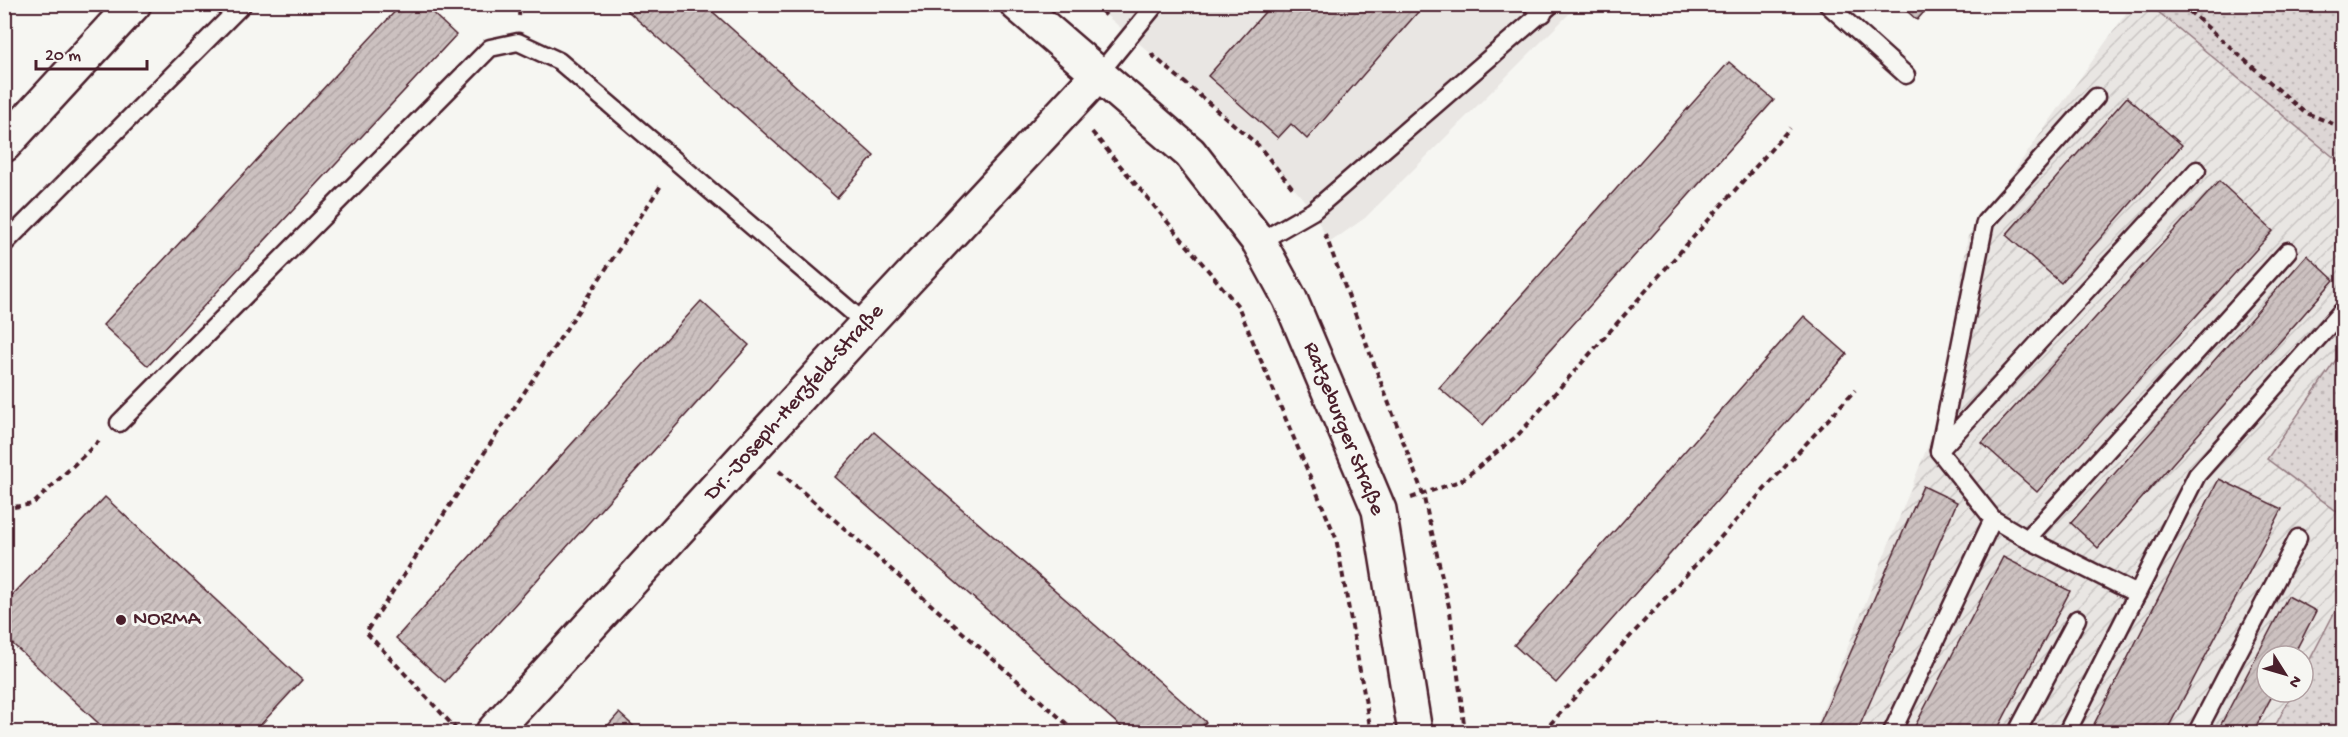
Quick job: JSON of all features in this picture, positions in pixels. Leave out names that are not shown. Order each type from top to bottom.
[{"type":"street","points":[[4,145],[134,4]]},
{"type":"street","name":"Ratzeburger Straße","points":[[1017,4],[1190,153],[1259,242],[1290,299],[1379,510],[1415,732]]},
{"type":"street","name":"Dr.-Joseph-Herzfeld-Straße","points":[[493,732],[866,324],[1098,75]]},
{"type":"lane","points":[[4,244],[243,4]]},
{"type":"lane","points":[[1098,75],[1156,4]]},
{"type":"lane","points":[[1827,4],[1906,75]]},
{"type":"lane","points":[[1259,242],[1313,212],[1542,8]]},
{"type":"lane","points":[[119,423],[490,48],[518,42],[559,61],[866,324]]},
{"type":"lane","points":[[2096,97],[1985,222],[1939,451],[1993,519],[2027,539],[2137,594]]},
{"type":"lane","points":[[1939,451],[2197,170]]},
{"type":"lane","points":[[2027,539],[2288,251]]},
{"type":"lane","points":[[2067,732],[2197,475],[2340,314]]},
{"type":"lane","points":[[1892,732],[1993,519]]},
{"type":"lane","points":[[2197,732],[2298,538]]},
{"type":"lane","points":[[2017,732],[2077,619]]},
{"type":"path","points":[[1094,4],[1129,37],[1258,146],[1313,212],[1329,243],[1423,494],[1450,611],[1465,732]]},
{"type":"path","points":[[2181,4],[2304,112],[2341,127],[2343,124]]},
{"type":"path","points":[[1066,110],[1097,136],[1238,306],[1336,538],[1371,732]]},
{"type":"path","points":[[1379,510],[1462,480],[1518,435],[1790,128]]},
{"type":"path","points":[[459,732],[366,632],[677,161]]},
{"type":"path","points":[[1543,732],[1855,390]]},
{"type":"path","points":[[15,507],[33,504],[119,423]]},
{"type":"path","points":[[754,449],[1076,732]]},
{"type":"shaded area","points":[[1094,5],[1578,5],[1365,218],[1329,243],[1313,211],[1258,145]]},
{"type":"shaded area","points":[[2132,5],[2150,5],[2343,165],[2343,350],[2267,459],[2343,516],[2343,596],[2315,650],[2315,644],[2255,644],[2255,704],[2287,704],[2272,732],[1814,732],[1938,420],[1968,236]]},
{"type":"shaded area","points":[[2150,5],[2343,5],[2343,165]]},
{"type":"shaded area","points":[[2343,350],[2343,516],[2267,459]]},
{"type":"shaded area","points":[[2343,596],[2343,732],[2272,732],[2287,704],[2315,704],[2315,650]]},
{"type":"building","points":[[402,4],[423,4],[456,35],[148,366],[103,325]]},
{"type":"building","points":[[620,4],[704,4],[874,156],[837,198]]},
{"type":"building","points":[[1272,4],[1425,4],[1307,139],[1291,124],[1278,138],[1208,76]]},
{"type":"building","points":[[1899,4],[1931,4],[1917,20]]},
{"type":"building","points":[[1729,62],[1774,100],[1483,425],[1439,388]]},
{"type":"building","points":[[2127,97],[2182,145],[2061,283],[2006,235]]},
{"type":"building","points":[[2219,181],[2273,231],[2037,492],[1982,443]]},
{"type":"building","points":[[2307,255],[2334,280],[2098,548],[2071,523]]},
{"type":"building","points":[[701,301],[749,345],[445,682],[396,638]]},
{"type":"building","points":[[1804,316],[1847,354],[1556,683],[1514,645]]},
{"type":"building","points":[[874,432],[1206,722],[1197,732],[1127,732],[835,477]]},
{"type":"building","points":[[2219,479],[2282,509],[2166,732],[2090,732]]},
{"type":"building","points":[[1923,486],[1957,502],[1857,732],[1816,732]]},
{"type":"building","name":"NORMA","points":[[105,497],[302,680],[254,732],[108,732],[4,636],[4,604]]},
{"type":"building","points":[[2003,557],[2070,591],[1996,732],[1912,732]]},
{"type":"building","points":[[2288,596],[2316,611],[2299,644],[2263,644]]},
{"type":"building","points":[[2255,659],[2255,704],[2268,704],[2253,732],[2217,732]]},
{"type":"building","points":[[619,713],[640,732],[602,732]]},
{"type":"place","name":"NORMA","points":[[121,620]]}]
